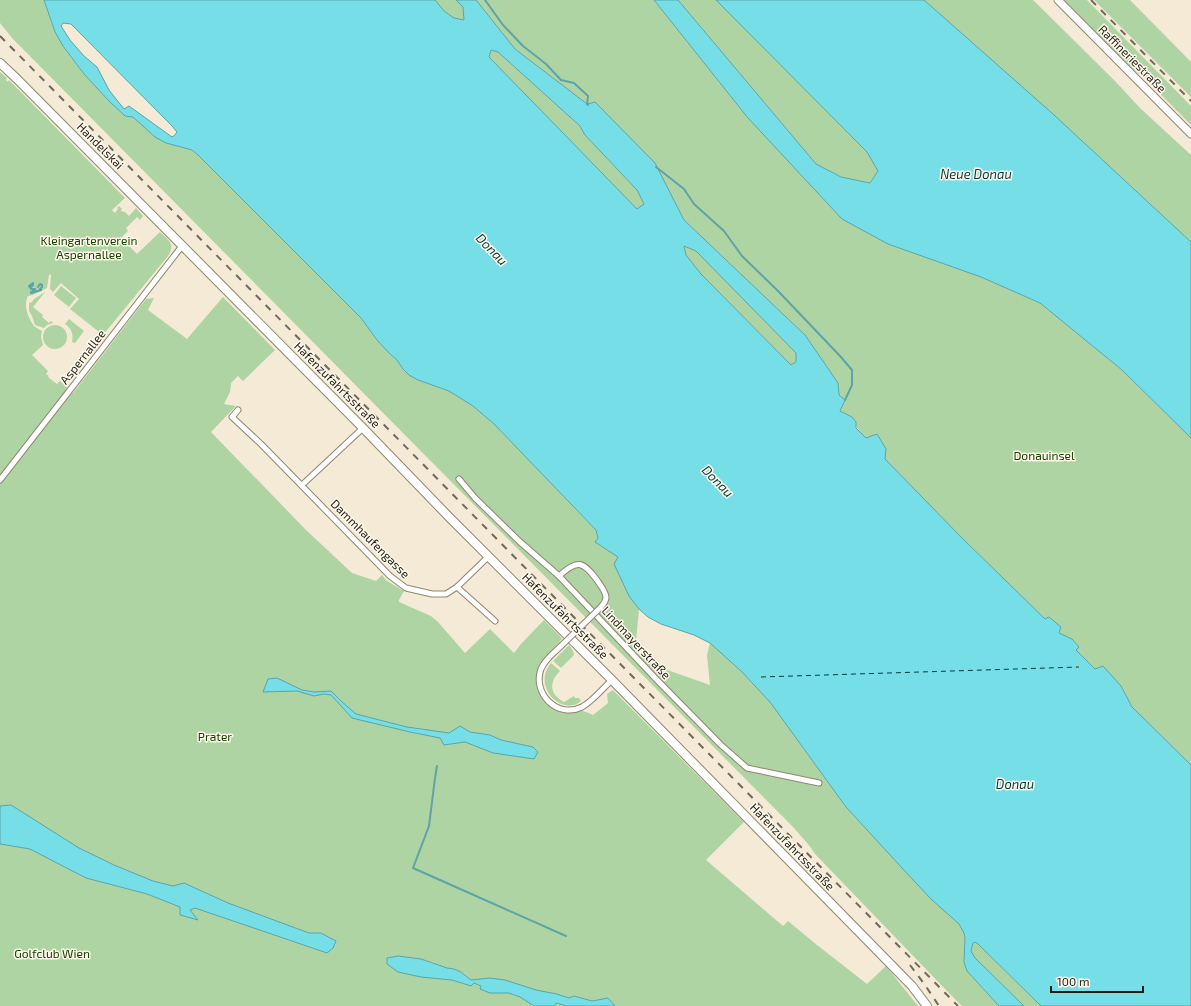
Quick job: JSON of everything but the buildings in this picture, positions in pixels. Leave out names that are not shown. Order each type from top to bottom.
[{"type":"main road","name":"Raffineriestraße","points":[[1058,0],[1191,134]]},
{"type":"main road","name":"Handelskai","points":[[0,63],[182,246]]},
{"type":"main road","name":"Hafenzufahrtsstraße","points":[[182,246],[612,680],[912,986],[926,1006]]},
{"type":"street","name":"Aspernallee","points":[[0,480],[182,246]]},
{"type":"street","name":"Dammhaufengasse","points":[[238,410],[232,417],[254,436],[390,576],[406,588],[432,594],[446,594],[457,587],[489,556]]},
{"type":"street","points":[[302,485],[363,428]]},
{"type":"street","name":"Lindmayerstraße","points":[[459,479],[475,498],[519,541],[559,576],[657,680],[721,745],[747,768],[819,783]]},
{"type":"street","points":[[559,576],[568,568],[576,565],[584,565],[589,569],[603,588],[606,596],[600,608],[544,664],[540,677],[540,686],[543,695],[553,705],[565,710],[574,709],[583,706],[612,680]]},
{"type":"street","points":[[457,587],[495,620]]},
{"type":"green space","points":[[0,0],[44,0],[55,32],[63,46],[84,74],[109,101],[133,117],[155,137],[192,150],[198,155],[361,318],[377,340],[397,360],[403,369],[418,380],[449,391],[473,406],[494,424],[596,530],[598,538],[595,542],[618,557],[629,596],[639,609],[635,652],[656,666],[710,685],[707,655],[710,643],[741,671],[770,702],[846,807],[931,898],[959,924],[965,938],[964,962],[967,971],[999,1006],[962,1006],[947,991],[816,855],[793,827],[12,38],[0,23]]},
{"type":"green space","points":[[435,0],[456,0],[463,7],[464,20],[454,18],[444,11]]},
{"type":"green space","name":"Donauinsel","points":[[476,0],[654,0],[748,118],[981,277],[1040,303],[1122,370],[1191,438],[1191,765],[1132,707],[1121,686],[1095,669],[1076,650],[1079,647],[1072,639],[1059,633],[1050,617],[1045,619],[962,538],[885,459],[886,449],[865,437],[858,429],[852,417],[840,411],[838,383],[805,335],[684,220],[655,163],[587,104],[515,49]]},
{"type":"green space","points":[[678,0],[716,0],[867,152],[878,171],[870,183],[841,177],[816,164]]},
{"type":"green space","points":[[924,0],[1033,0],[1115,81],[1140,108],[1191,155],[1191,242],[1052,114]]},
{"type":"green space","points":[[1064,0],[1087,0],[1191,106],[1191,125],[1144,77],[1130,67]]},
{"type":"green space","points":[[1094,0],[1130,0],[1191,62],[1191,97]]},
{"type":"green space","points":[[491,50],[498,52],[580,126],[585,135],[637,190],[644,204],[637,210],[489,57]]},
{"type":"green space","name":"Prater","points":[[0,72],[7,78],[6,80],[8,82],[9,80],[125,198],[112,210],[115,213],[119,206],[122,209],[121,211],[125,212],[129,216],[136,208],[143,216],[140,220],[137,217],[126,228],[128,231],[121,238],[137,254],[160,232],[171,245],[168,256],[103,335],[70,309],[79,299],[61,283],[53,292],[50,289],[51,274],[49,275],[47,288],[28,296],[26,303],[27,311],[34,326],[42,331],[41,337],[43,345],[32,355],[48,371],[46,374],[49,376],[48,377],[57,384],[60,381],[73,393],[146,299],[154,298],[148,310],[187,339],[223,297],[275,350],[243,381],[238,376],[231,383],[230,392],[224,404],[236,406],[211,432],[306,530],[352,573],[376,581],[382,575],[387,581],[404,591],[399,602],[431,616],[465,653],[490,629],[514,653],[544,620],[562,639],[539,667],[536,681],[539,694],[543,700],[553,709],[560,712],[565,713],[582,711],[593,715],[608,703],[607,694],[613,690],[744,822],[706,860],[783,926],[788,921],[867,984],[886,966],[918,1006],[0,1006]]},
{"type":"green space","points":[[683,246],[696,251],[796,353],[796,362],[791,365],[701,274],[686,255]]},
{"type":"green space","points":[[61,286],[76,298],[69,307],[54,295]]},
{"type":"green space","points":[[45,292],[33,307],[43,315],[42,317],[49,323],[51,321],[53,323],[44,328],[35,325],[29,311],[29,303]]},
{"type":"green space","points":[[69,319],[84,331],[75,343],[72,342],[73,336],[69,327],[65,324]]},
{"type":"green space","points":[[55,325],[60,326],[66,332],[66,342],[60,348],[55,349],[50,348],[44,342],[43,337],[44,332],[50,326]]},
{"type":"green space","points":[[569,645],[574,655],[561,668],[553,661]]},
{"type":"green space","points":[[551,663],[560,671],[556,675],[552,684],[553,692],[564,702],[574,696],[575,698],[579,698],[581,701],[574,705],[566,705],[558,702],[552,697],[547,690],[545,681],[546,672]]},
{"type":"green space","points":[[975,942],[1041,1006],[1024,1006],[975,958],[971,951],[973,943]]},
{"type":"water","name":"Donau","points":[[44,0],[435,0],[444,11],[454,18],[464,20],[463,7],[456,0],[476,0],[515,49],[587,104],[595,102],[655,163],[684,220],[805,335],[838,383],[839,395],[845,400],[840,411],[852,417],[856,422],[856,428],[866,438],[877,434],[886,449],[885,459],[962,538],[1045,619],[1049,617],[1061,627],[1059,633],[1072,639],[1079,647],[1076,650],[1095,669],[1103,666],[1121,686],[1132,707],[1191,765],[1191,1006],[1041,1006],[975,942],[973,943],[971,951],[975,958],[1024,1006],[999,1006],[967,971],[964,962],[965,938],[959,924],[931,899],[846,807],[770,702],[741,671],[710,643],[694,635],[661,624],[648,617],[639,609],[629,596],[614,564],[618,557],[595,542],[598,538],[596,530],[494,424],[473,406],[449,391],[418,380],[409,375],[397,360],[377,340],[361,318],[198,155],[192,150],[166,143],[155,137],[133,117],[125,116],[109,101],[84,74],[63,46],[55,32]],"holes":[[[63,23],[71,24],[172,126],[177,132],[175,135],[172,137],[129,106],[124,109],[109,90],[97,67],[84,56],[70,40],[61,26]],[[491,50],[498,52],[580,126],[585,135],[637,190],[644,204],[637,209],[489,57]],[[684,246],[696,251],[796,353],[796,362],[791,365],[701,274],[686,255]]]},
{"type":"water","name":"Neue Donau","points":[[654,0],[678,0],[816,164],[841,177],[870,183],[878,171],[867,152],[716,0],[924,0],[1053,114],[1191,242],[1191,438],[1122,370],[1040,303],[981,277],[888,244],[842,219],[748,118]]},
{"type":"water","points":[[277,678],[302,690],[314,692],[331,691],[356,714],[407,727],[449,733],[460,726],[470,732],[490,735],[501,740],[533,747],[538,752],[534,759],[493,753],[465,742],[444,745],[440,738],[352,718],[331,695],[324,694],[314,696],[297,691],[263,692],[268,679]]},
{"type":"water","points":[[11,805],[79,848],[114,865],[153,881],[173,886],[184,883],[228,903],[309,933],[321,933],[336,941],[333,948],[327,953],[195,908],[190,910],[198,920],[180,915],[180,907],[147,894],[86,878],[30,849],[0,844],[0,806]]},
{"type":"water","points":[[398,956],[421,959],[454,969],[461,972],[471,980],[490,978],[505,980],[536,990],[569,998],[574,996],[592,1001],[608,998],[615,1006],[566,1006],[557,1003],[553,1006],[534,1006],[520,997],[509,993],[490,993],[480,989],[481,986],[474,983],[471,986],[452,980],[421,977],[398,972],[387,964],[387,958]]},
{"type":"waterway","points":[[485,0],[503,25],[523,46],[546,64],[561,80],[574,83],[588,96],[588,105]]},
{"type":"waterway","points":[[656,167],[684,189],[694,204],[724,231],[742,256],[779,292],[852,370],[852,385],[845,400]]},
{"type":"waterway","points":[[29,286],[33,283],[31,287]]},
{"type":"waterway","points":[[38,287],[40,284],[42,285],[41,290]]},
{"type":"waterway","points":[[29,286],[31,289],[35,289],[31,293],[41,290]]},
{"type":"waterway","points":[[437,766],[429,826],[413,868],[566,936]]},
{"type":"ferry route","points":[[761,677],[1079,667]]},
{"type":"railway","points":[[1091,0],[1191,101]]},
{"type":"railway","points":[[0,36],[958,1006]]},
{"type":"railway","points":[[910,965],[939,1006]]},
{"type":"park label","name":"Kleingartenverein Aspernallee","points":[[89,248]]},
{"type":"park label","name":"Golfclub Wien","points":[[52,954]]}]
